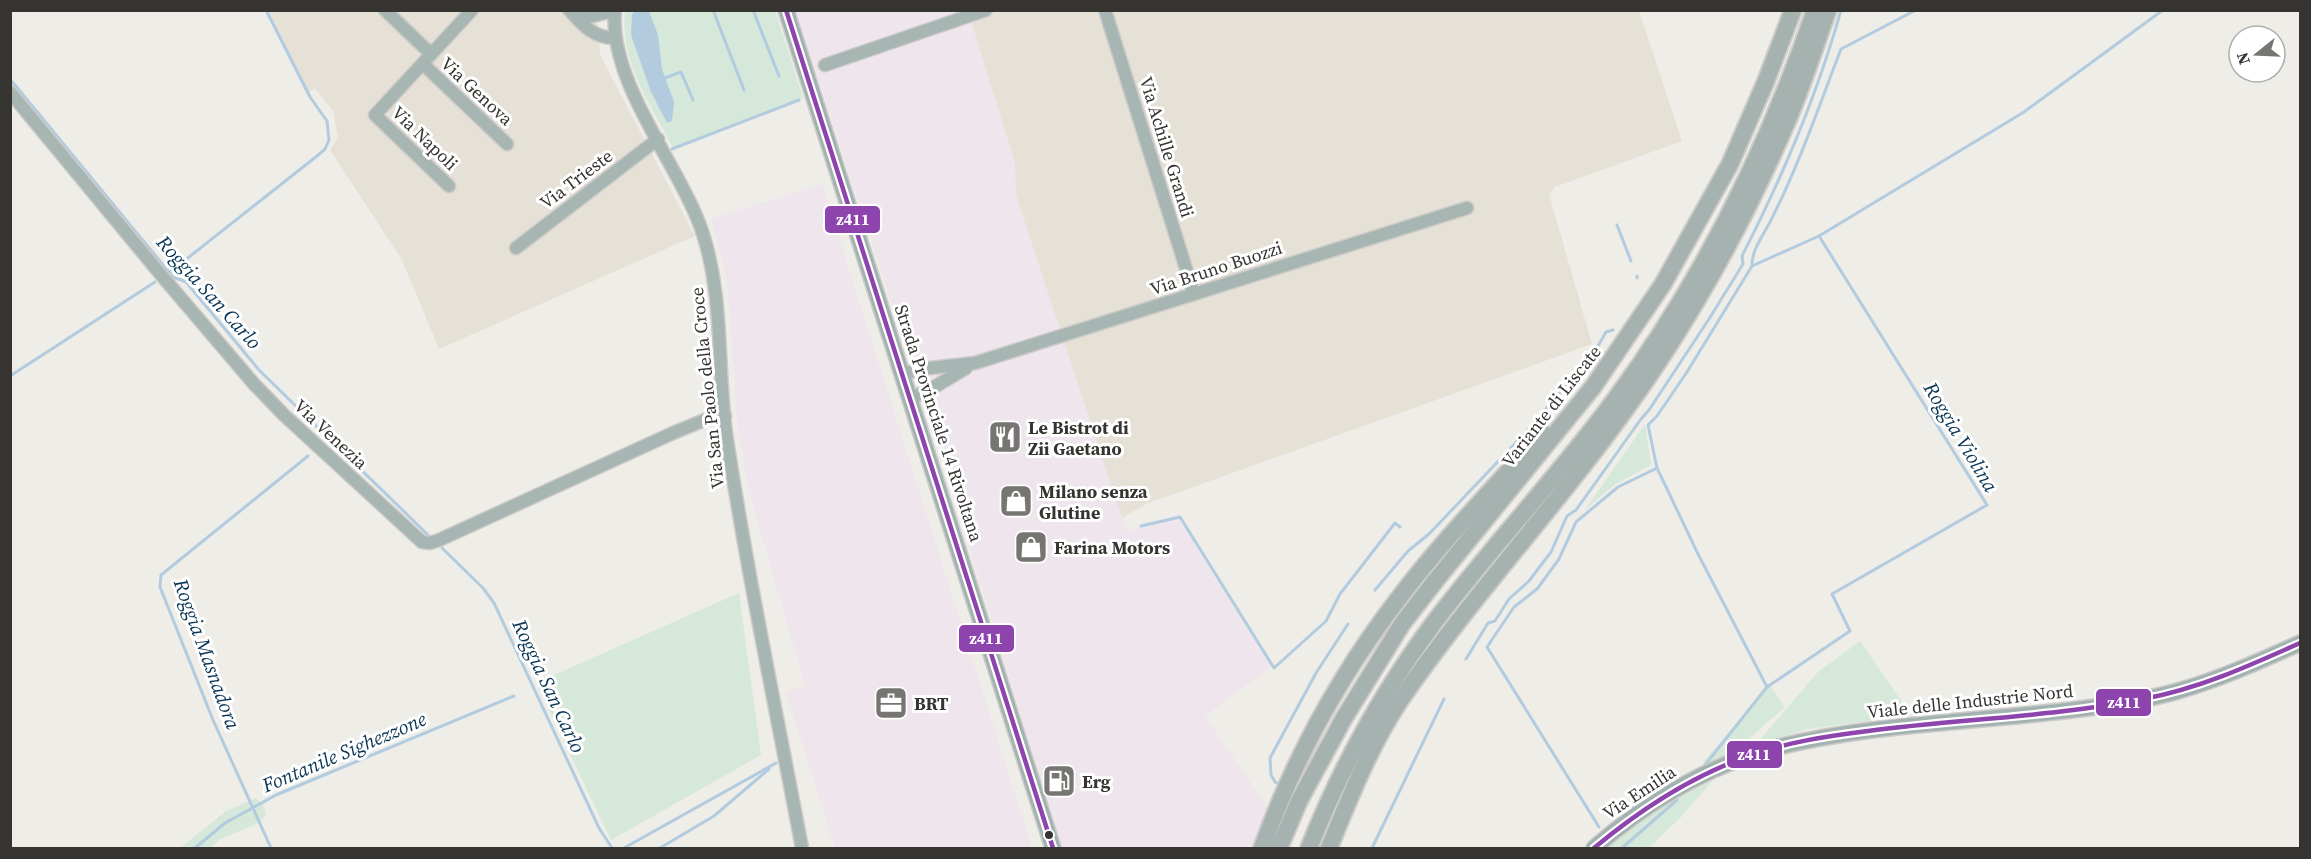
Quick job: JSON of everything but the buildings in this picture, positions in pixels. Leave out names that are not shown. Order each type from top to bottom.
[{"type":"highway","name":"Variante di Liscate","points":[[1279,849],[1299,801],[1363,687],[1412,610],[1572,414],[1631,334],[1681,254],[1733,156],[1794,10]]},
{"type":"highway","points":[[1308,849],[1330,799],[1384,699],[1432,625],[1613,402],[1675,313],[1703,267],[1750,176],[1780,107],[1815,10]]},
{"type":"highway","points":[[1329,849],[1377,741],[1399,703],[1445,639],[1608,433],[1673,339],[1712,276],[1760,185],[1790,116],[1828,10]]},
{"type":"highway","points":[[1262,849],[1281,800],[1308,743],[1343,681],[1377,629],[1400,596],[1562,412],[1605,359],[1691,228],[1733,156]]},
{"type":"main road","name":"Strada Provinciale 14 Rivoltana","points":[[786,10],[1053,849]]},
{"type":"main road","name":"Viale delle Industrie Nord","points":[[1710,772],[1766,751],[1818,739],[2080,709],[2177,691],[2237,671],[2301,643]]},
{"type":"main road","name":"Via Emilia","points":[[1594,849],[1650,805],[1710,772]]},
{"type":"street","name":"Via Genova","points":[[385,10],[427,59],[507,144]]},
{"type":"street","points":[[427,59],[471,10]]},
{"type":"street","points":[[825,65],[986,10]]},
{"type":"street","name":"Via Achille Grandi","points":[[1105,10],[1194,294]]},
{"type":"street","points":[[569,11],[588,17],[615,11]]},
{"type":"street","points":[[569,11],[591,33],[603,38],[615,38]]},
{"type":"street","name":"Via San Paolo della Croce","points":[[615,11],[615,38],[624,71],[698,220],[711,261],[716,292],[725,416],[737,503],[802,849]]},
{"type":"street","name":"Via Napoli","points":[[427,59],[375,115],[449,186]]},
{"type":"street","name":"Via Venezia","points":[[10,92],[254,384],[284,415],[422,542],[430,543],[439,540],[673,433],[712,417],[725,416]]},
{"type":"street","name":"Via Trieste","points":[[516,248],[658,139]]},
{"type":"street","name":"Via Bruno Buozzi","points":[[903,374],[921,369],[975,363],[1467,208]]},
{"type":"street","name":"Via Bruno Buozzi","points":[[911,398],[975,363]]},
{"type":"shaded area","points":[[267,11],[597,11],[600,55],[695,236],[439,349],[402,260],[330,150],[338,138],[333,111],[315,88],[308,93]]},
{"type":"shaded area","points":[[796,11],[968,11],[1015,163],[1016,195],[1127,532],[1176,515],[1271,667],[1205,716],[1267,807],[1251,848],[1062,848],[927,410]]},
{"type":"shaded area","points":[[968,11],[1639,11],[1682,141],[1555,187],[1549,194],[1592,344],[1146,504],[1122,518],[1016,195],[1015,163]]},
{"type":"shaded area","points":[[822,184],[1032,848],[835,848],[786,692],[805,686],[749,492],[738,429],[728,290],[711,219]]},
{"type":"green space","points":[[625,11],[775,11],[803,98],[673,148],[646,99],[632,65],[627,48]]},
{"type":"green space","points":[[1645,424],[1651,465],[1614,485],[1585,510]]},
{"type":"green space","points":[[739,593],[761,755],[611,840],[536,683]]},
{"type":"green space","points":[[1860,641],[1911,715],[1808,729],[1756,744],[1818,672]]},
{"type":"green space","points":[[1770,685],[1785,707],[1726,759],[1709,765],[1703,762]]},
{"type":"green space","points":[[1713,780],[1683,815],[1649,848],[1607,848],[1659,809]]},
{"type":"green space","points":[[256,798],[263,804],[266,814],[259,823],[221,839],[210,848],[180,848],[226,811]]},
{"type":"water","points":[[634,11],[649,11],[658,35],[662,69],[674,102],[672,121],[667,123],[651,92],[631,35]]},
{"type":"waterway","points":[[170,272],[317,156],[325,149],[329,140],[327,121],[310,97],[266,10]]},
{"type":"waterway","points":[[713,10],[744,90]]},
{"type":"waterway","points":[[753,10],[779,76]]},
{"type":"waterway","points":[[1466,659],[1488,623],[1495,621],[1509,599],[1529,581],[1551,552],[1567,516],[1576,510],[1649,410],[1743,264],[1742,256],[1785,167],[1810,105],[1841,10]]},
{"type":"waterway","name":"Roggia Violina","points":[[1767,687],[1698,554],[1657,468],[1648,425],[1657,416],[1687,372],[1752,266],[1756,249],[1791,178],[1841,49],[1916,10]]},
{"type":"waterway","name":"Roggia Violina","points":[[1752,266],[1819,236],[2024,112],[2163,10]]},
{"type":"waterway","points":[[662,79],[681,72],[693,100]]},
{"type":"waterway","name":"Roggia San Carlo","points":[[10,79],[173,277],[186,282],[259,370],[428,535]]},
{"type":"waterway","points":[[672,149],[799,100]]},
{"type":"waterway","points":[[1617,225],[1631,261]]},
{"type":"waterway","name":"Roggia Violina","points":[[1705,765],[1767,687],[1850,631],[1832,594],[1987,505],[1819,236]]},
{"type":"waterway","points":[[10,376],[155,282]]},
{"type":"waterway","points":[[1375,590],[1408,551],[1429,534],[1527,431],[1594,353],[1606,332],[1613,330]]},
{"type":"waterway","name":"Roggia Masnadora","points":[[271,848],[213,720],[160,587],[161,575],[308,456]]},
{"type":"waterway","points":[[1599,827],[1487,647],[1514,607],[1537,589],[1559,559],[1576,522],[1618,487],[1657,468]]},
{"type":"waterway","points":[[1141,526],[1180,517],[1274,668],[1326,621],[1340,594],[1395,523],[1400,527]]},
{"type":"waterway","name":"Roggia San Carlo","points":[[442,548],[483,588],[494,603],[599,828],[612,848]]},
{"type":"waterway","points":[[1281,785],[1275,782],[1271,775],[1270,758],[1316,673],[1348,624]]},
{"type":"waterway","name":"Fontanile Sighezzone","points":[[195,848],[225,823],[276,795],[514,696]]},
{"type":"waterway","points":[[1372,848],[1444,699]]},
{"type":"waterway","name":"Roggia San Carlo","points":[[624,848],[776,763]]},
{"type":"waterway","points":[[660,848],[714,816],[769,769]]},
{"type":"waterway","name":"Roggia Violina","points":[[1622,848],[1677,800]]},
{"type":"transit line","name":"z411","points":[[786,10],[1053,848]]},
{"type":"transit line","name":"z411","points":[[1594,848],[1667,795],[1707,773],[1763,751],[1808,740],[1853,733],[2074,710],[2163,695],[2203,683],[2300,643]]},
{"type":"place","name":"Le Bistrot di Zii Gaetano","points":[[1005,437]]},
{"type":"place","name":"Milano senza Glutine","points":[[1016,501]]},
{"type":"place","name":"Farina Motors","points":[[1031,547]]},
{"type":"place","name":"BRT","points":[[891,703]]},
{"type":"place","name":"Erg","points":[[1059,781]]}]
